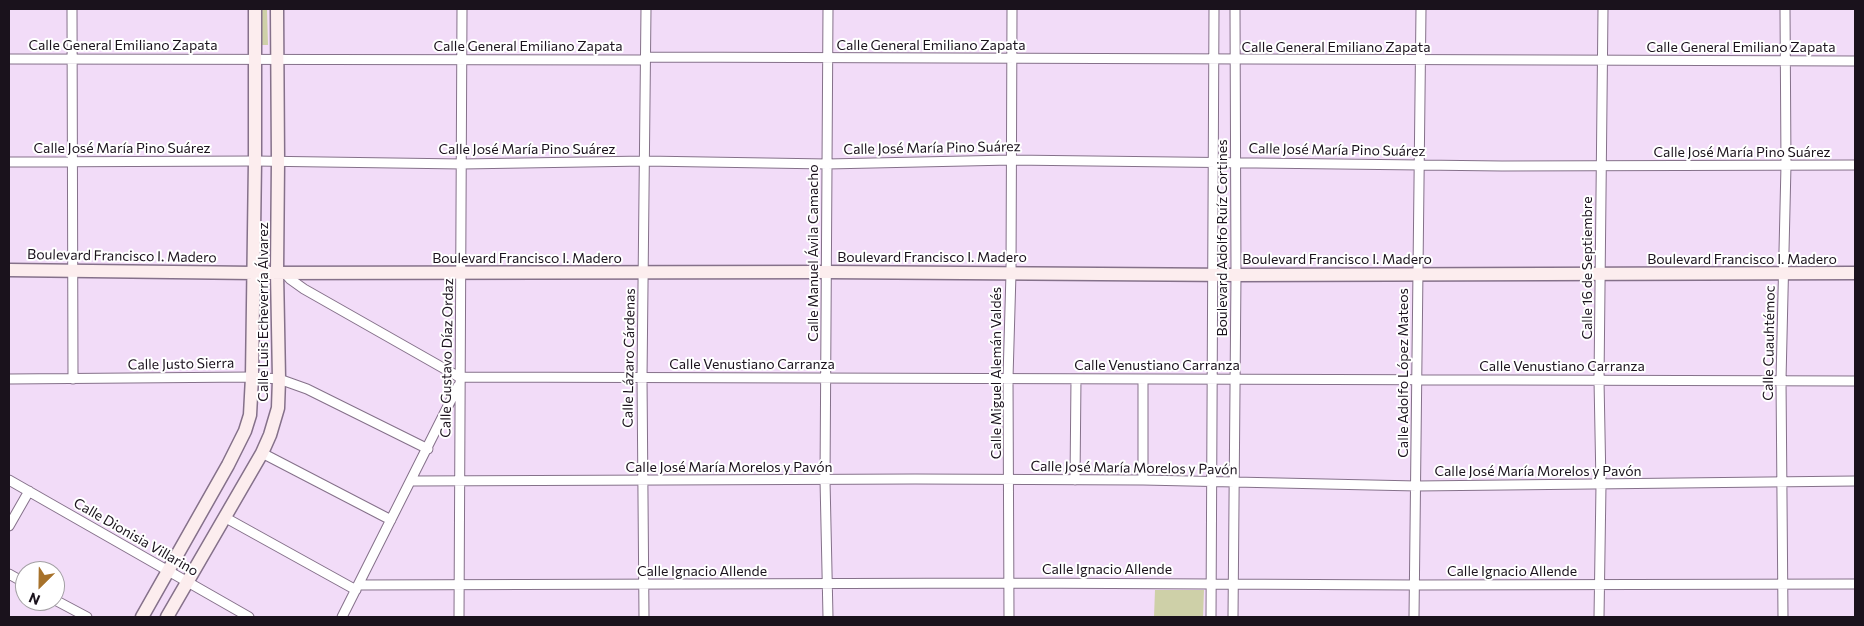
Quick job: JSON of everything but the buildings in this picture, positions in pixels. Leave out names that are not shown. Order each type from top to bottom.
[{"type":"street","points":[[72,9],[73,379]]},
{"type":"street","name":"Calle Luis Echeverría Álvarez","points":[[142,617],[228,465],[245,431],[251,410],[254,273],[255,9]]},
{"type":"street","name":"Calle Luis Echeverría Álvarez","points":[[167,617],[262,453],[275,420],[279,400],[281,272],[277,9]]},
{"type":"street","name":"Calle Gustavo Díaz Ordaz","points":[[459,617],[462,9]]},
{"type":"street","name":"Calle Lázaro Cárdenas","points":[[644,617],[642,378],[646,9]]},
{"type":"street","name":"Calle Manuel Ávila Camacho","points":[[828,9],[825,378],[828,617]]},
{"type":"street","name":"Calle Miguel Alemán Valdés","points":[[1009,617],[1010,479],[1008,378],[1011,272],[1012,9]]},
{"type":"street","name":"Boulevard Adolfo Ruíz Cortines","points":[[1211,617],[1214,9]]},
{"type":"street","name":"Boulevard Adolfo Ruíz Cortines","points":[[1233,617],[1236,275],[1235,9]]},
{"type":"street","name":"Calle Adolfo López Mateos","points":[[1414,617],[1421,9]]},
{"type":"street","name":"Calle 16 de Septiembre","points":[[1599,617],[1601,485],[1599,380],[1603,9]]},
{"type":"street","name":"Calle Cuauhtémoc","points":[[1783,617],[1781,380],[1786,165],[1785,9]]},
{"type":"street","name":"Calle General Emiliano Zapata","points":[[9,59],[645,60],[645,57],[1855,61]]},
{"type":"street","name":"Calle José María Pino Suárez","points":[[9,162],[255,161],[462,164],[645,162],[827,164],[1011,160],[1236,162],[1320,165],[1855,166]]},
{"type":"street","name":"Boulevard Francisco I. Madero","points":[[9,270],[254,273],[1855,274]]},
{"type":"street","points":[[281,272],[304,289],[459,380],[428,449],[342,617]]},
{"type":"street","name":"Calle Justo Sierra","points":[[9,379],[252,377],[279,379],[307,389],[428,449]]},
{"type":"street","name":"Calle Venustiano Carranza","points":[[459,380],[1008,378],[1855,381]]},
{"type":"street","points":[[1075,480],[1076,379]]},
{"type":"street","points":[[1143,379],[1143,480]]},
{"type":"street","points":[[262,453],[391,520]]},
{"type":"street","name":"Calle José María Morelos y Pavón","points":[[412,481],[1010,479],[1417,486],[1855,481]]},
{"type":"street","name":"Calle Dionisia Villarino","points":[[9,480],[249,617]]},
{"type":"street","points":[[9,526],[29,491]]},
{"type":"street","points":[[226,518],[357,587]]},
{"type":"street","name":"Calle Ignacio Allende","points":[[357,587],[459,584],[1855,584]]},
{"type":"street","points":[[65,605],[87,617]]},
{"type":"green space","points":[[258,9],[267,9],[268,45],[259,45]]},
{"type":"green space","points":[[1155,590],[1204,590],[1203,617],[1154,617]]}]
